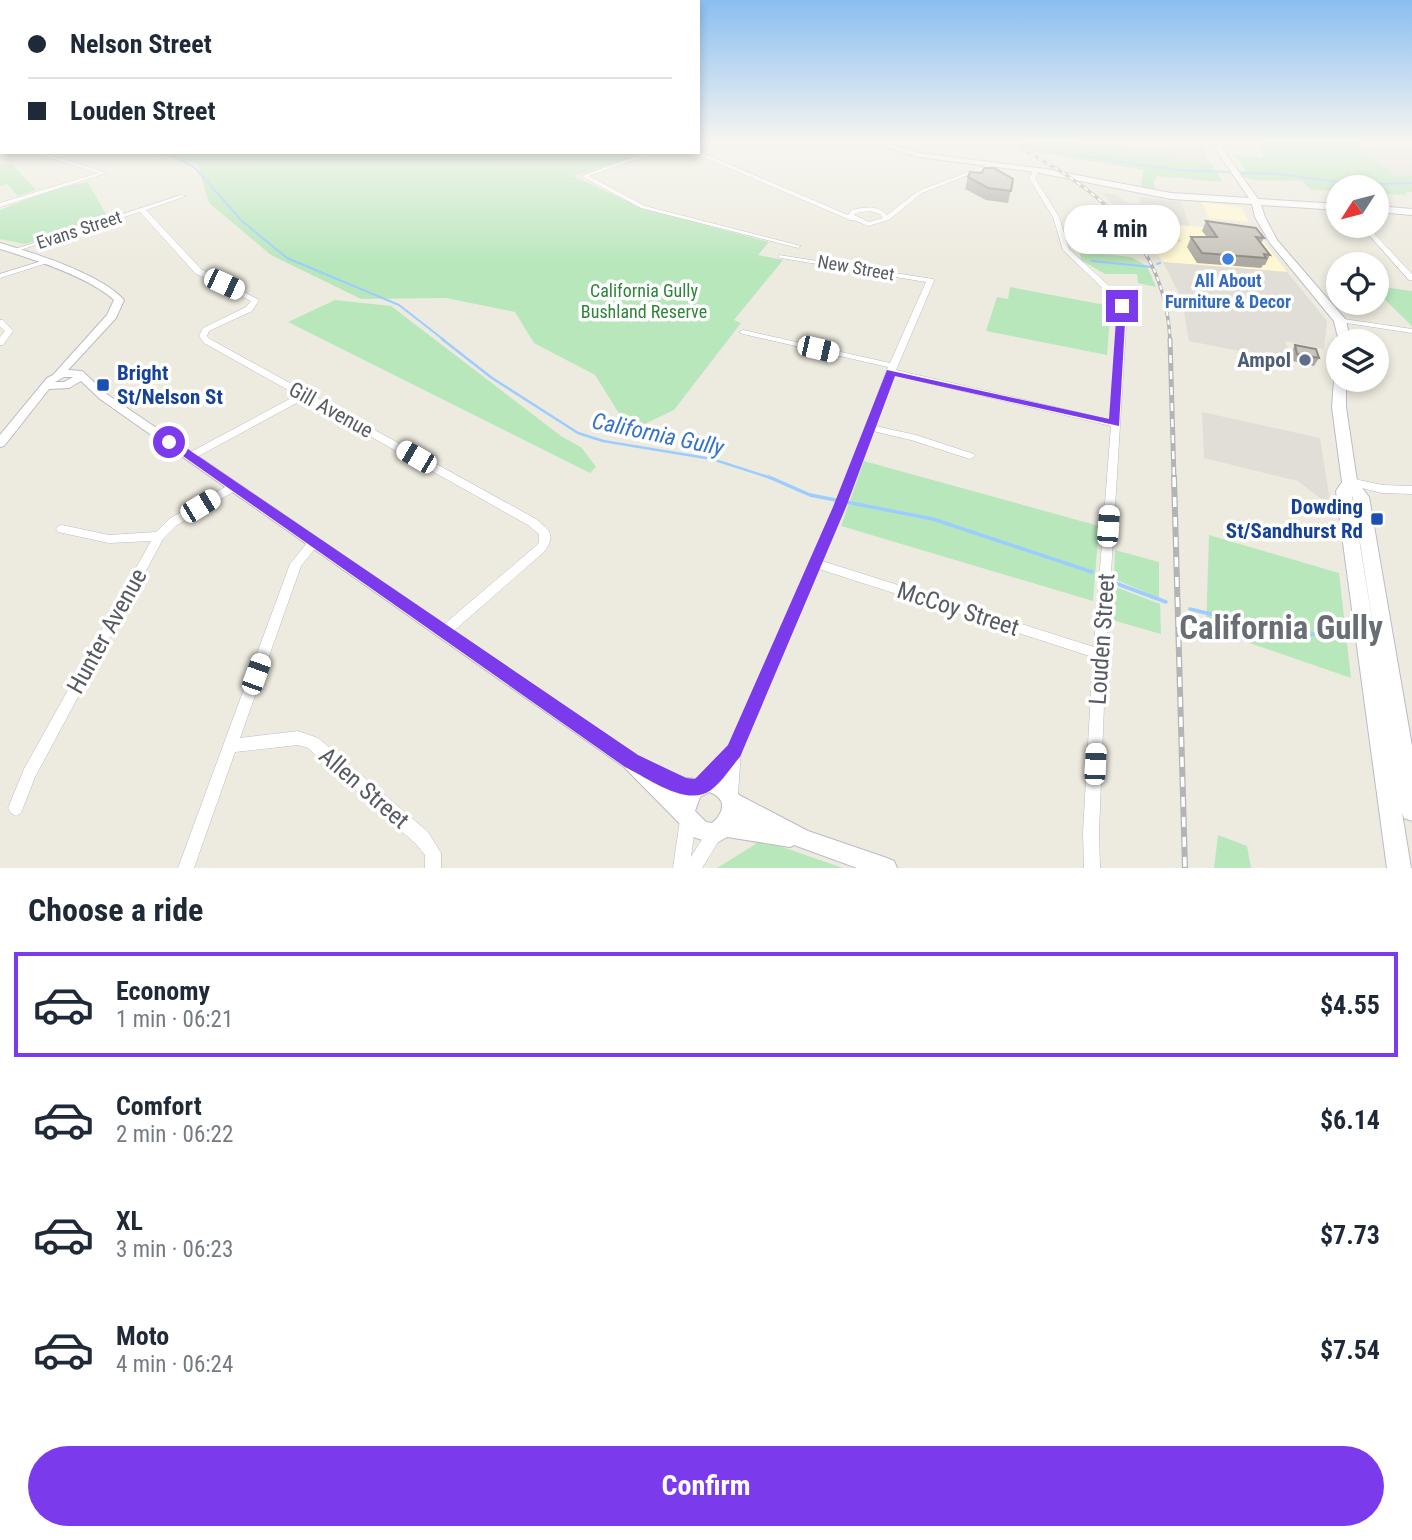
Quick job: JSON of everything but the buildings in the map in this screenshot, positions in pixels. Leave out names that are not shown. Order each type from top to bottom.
[{"type":"main road","points":[[1092,182],[1181,197],[1326,206]]},
{"type":"main road","points":[[1238,182],[1273,241],[1340,320],[1342,329]]},
{"type":"main road","points":[[1390,210],[1412,212]]},
{"type":"main road","points":[[1340,392],[1339,407],[1350,482],[1344,491],[1386,649],[1412,810]]},
{"type":"main road","points":[[1361,548],[1367,643],[1399,868]]},
{"type":"main road","points":[[1367,643],[1386,649]]},
{"type":"street","points":[[0,205],[76,182]]},
{"type":"street","points":[[594,182],[643,207],[798,246]]},
{"type":"street","points":[[764,182],[869,224],[887,219],[925,189],[946,182]]},
{"type":"street","name":"Louden Street","points":[[1034,182],[1056,217],[1066,250],[1117,298],[1123,317],[1100,654],[1094,864]]},
{"type":"street","name":"Evans Street","points":[[15,250],[183,196]]},
{"type":"street","points":[[816,204],[880,211],[887,219]]},
{"type":"street","points":[[852,219],[851,213],[864,209],[903,204]]},
{"type":"street","points":[[142,209],[198,271],[251,297],[256,302],[254,305]]},
{"type":"street","points":[[1375,238],[1412,278]]},
{"type":"street","points":[[0,246],[43,261],[106,289],[119,300],[115,312],[74,359],[59,383]]},
{"type":"street","name":"New Street","points":[[781,256],[930,281],[892,369]]},
{"type":"street","points":[[0,276],[43,261]]},
{"type":"street","name":"Gill Avenue","points":[[267,303],[254,305],[210,327],[204,333],[205,338],[532,522],[551,536],[541,548],[445,631]]},
{"type":"street","points":[[1340,320],[1412,331]]},
{"type":"street","points":[[0,322],[9,331],[0,343]]},
{"type":"street","points":[[743,332],[1115,424]]},
{"type":"street","points":[[74,359],[78,374],[92,387],[632,761],[684,787],[716,784],[731,797],[804,840]]},
{"type":"street","points":[[693,868],[733,814],[731,797],[734,751],[872,428],[892,369]]},
{"type":"street","points":[[0,443],[36,402],[59,383],[78,374]]},
{"type":"street","points":[[59,383],[92,387]]},
{"type":"street","points":[[191,456],[304,395]]},
{"type":"street","points":[[872,428],[913,437],[973,457]]},
{"type":"street","points":[[1350,482],[1382,489],[1412,490]]},
{"type":"street","name":"Hunter Avenue","points":[[16,808],[29,774],[159,536],[173,522],[234,486]]},
{"type":"street","points":[[62,528],[109,539],[159,536]]},
{"type":"street","points":[[187,868],[296,564],[315,541]]},
{"type":"street","name":"McCoy Street","points":[[815,563],[1100,654]]},
{"type":"street","name":"Allen Street","points":[[231,747],[298,738],[313,743],[422,838],[433,853],[433,868]]},
{"type":"street","points":[[681,868],[687,816],[685,804],[734,751]]},
{"type":"street","points":[[632,761],[700,830],[804,840],[887,868]]},
{"type":"shaded area","points":[[1102,193],[1117,195],[1127,203],[1140,204],[1139,197],[1181,202],[1190,226],[1172,224],[1181,242],[1147,239]]},
{"type":"shaded area","points":[[1202,202],[1241,207],[1249,222],[1209,218]]},
{"type":"shaded area","points":[[1172,224],[1257,233],[1287,272],[1163,262],[1147,239],[1180,242]]},
{"type":"shaded area","points":[[1163,262],[1287,272],[1327,321],[1324,349],[1285,341],[1293,362],[1189,341],[1182,299]]},
{"type":"shaded area","points":[[1202,412],[1320,438],[1331,507],[1298,481],[1204,458]]},
{"type":"green space","points":[[0,182],[28,182],[36,190],[18,196],[7,184],[0,186]]},
{"type":"green space","points":[[88,182],[108,218],[25,244],[0,239],[0,210],[54,189]]},
{"type":"green space","name":"California Gully Bushland Reserve","points":[[203,182],[585,182],[642,208],[769,242],[758,255],[783,260],[734,320],[741,323],[674,410],[630,431],[595,375],[534,343],[515,312],[446,298],[361,299],[271,255],[209,203]]},
{"type":"green space","points":[[1142,182],[1153,182],[1156,189],[1141,188]]},
{"type":"green space","points":[[1303,182],[1326,182],[1326,191],[1311,190]]},
{"type":"green space","points":[[1390,182],[1412,182],[1412,192],[1404,193],[1407,195],[1390,194]]},
{"type":"green space","points":[[1085,252],[1131,257],[1147,266],[1156,287],[1138,283],[1137,274],[1105,274],[1081,260],[1080,254]]},
{"type":"green space","points":[[1010,287],[1111,306],[1107,355],[986,331],[997,297],[1008,299]]},
{"type":"green space","points":[[1389,288],[1412,291],[1412,326],[1389,304]]},
{"type":"green space","points":[[335,300],[391,306],[561,436],[582,448],[596,467],[590,473],[288,322]]},
{"type":"green space","points":[[864,461],[1099,526],[1093,601],[841,526]]},
{"type":"green space","points":[[1209,535],[1339,573],[1351,678],[1206,628]]},
{"type":"green space","points":[[1115,550],[1159,562],[1159,598],[1114,579]]},
{"type":"green space","points":[[1113,586],[1160,604],[1161,634],[1112,620]]},
{"type":"green space","points":[[1218,835],[1247,846],[1251,868],[1214,868]]},
{"type":"green space","points":[[762,840],[843,868],[717,868]]},
{"type":"waterway","name":"California Gully","points":[[207,182],[242,221],[287,258],[399,305],[444,340]]},
{"type":"waterway","points":[[1334,182],[1360,185],[1412,183]]},
{"type":"waterway","points":[[1092,261],[1151,267]]},
{"type":"waterway","name":"California Gully","points":[[442,339],[492,378],[578,433],[603,441],[712,459],[772,478]]},
{"type":"waterway","name":"California Gully","points":[[772,478],[810,495],[933,519],[1092,572]]},
{"type":"waterway","name":"California Gully","points":[[1115,583],[1166,602]]},
{"type":"waterway","name":"California Gully","points":[[1190,609],[1299,636],[1337,631]]},
{"type":"railway","points":[[1075,182],[1119,218],[1139,243],[1155,271],[1165,303],[1170,340]]},
{"type":"railway","points":[[1170,339],[1174,479]]},
{"type":"railway","points":[[1174,477],[1185,868]]},
{"type":"place","name":"All About Furniture & Decor","points":[[1228,259]]},
{"type":"place","name":"Ampol","points":[[1305,360]]},
{"type":"place","name":"Bright St/Nelson St","points":[[103,385]]},
{"type":"place","name":"Dowding St/Sandhurst Rd","points":[[1377,519]]},
{"type":"district","name":"California Gully","points":[[1281,627]]},
{"type":"route","points":[[169,442],[632,761],[684,787],[695,788],[704,784],[734,751],[840,507],[891,372],[1115,424],[1122,306]]}]
